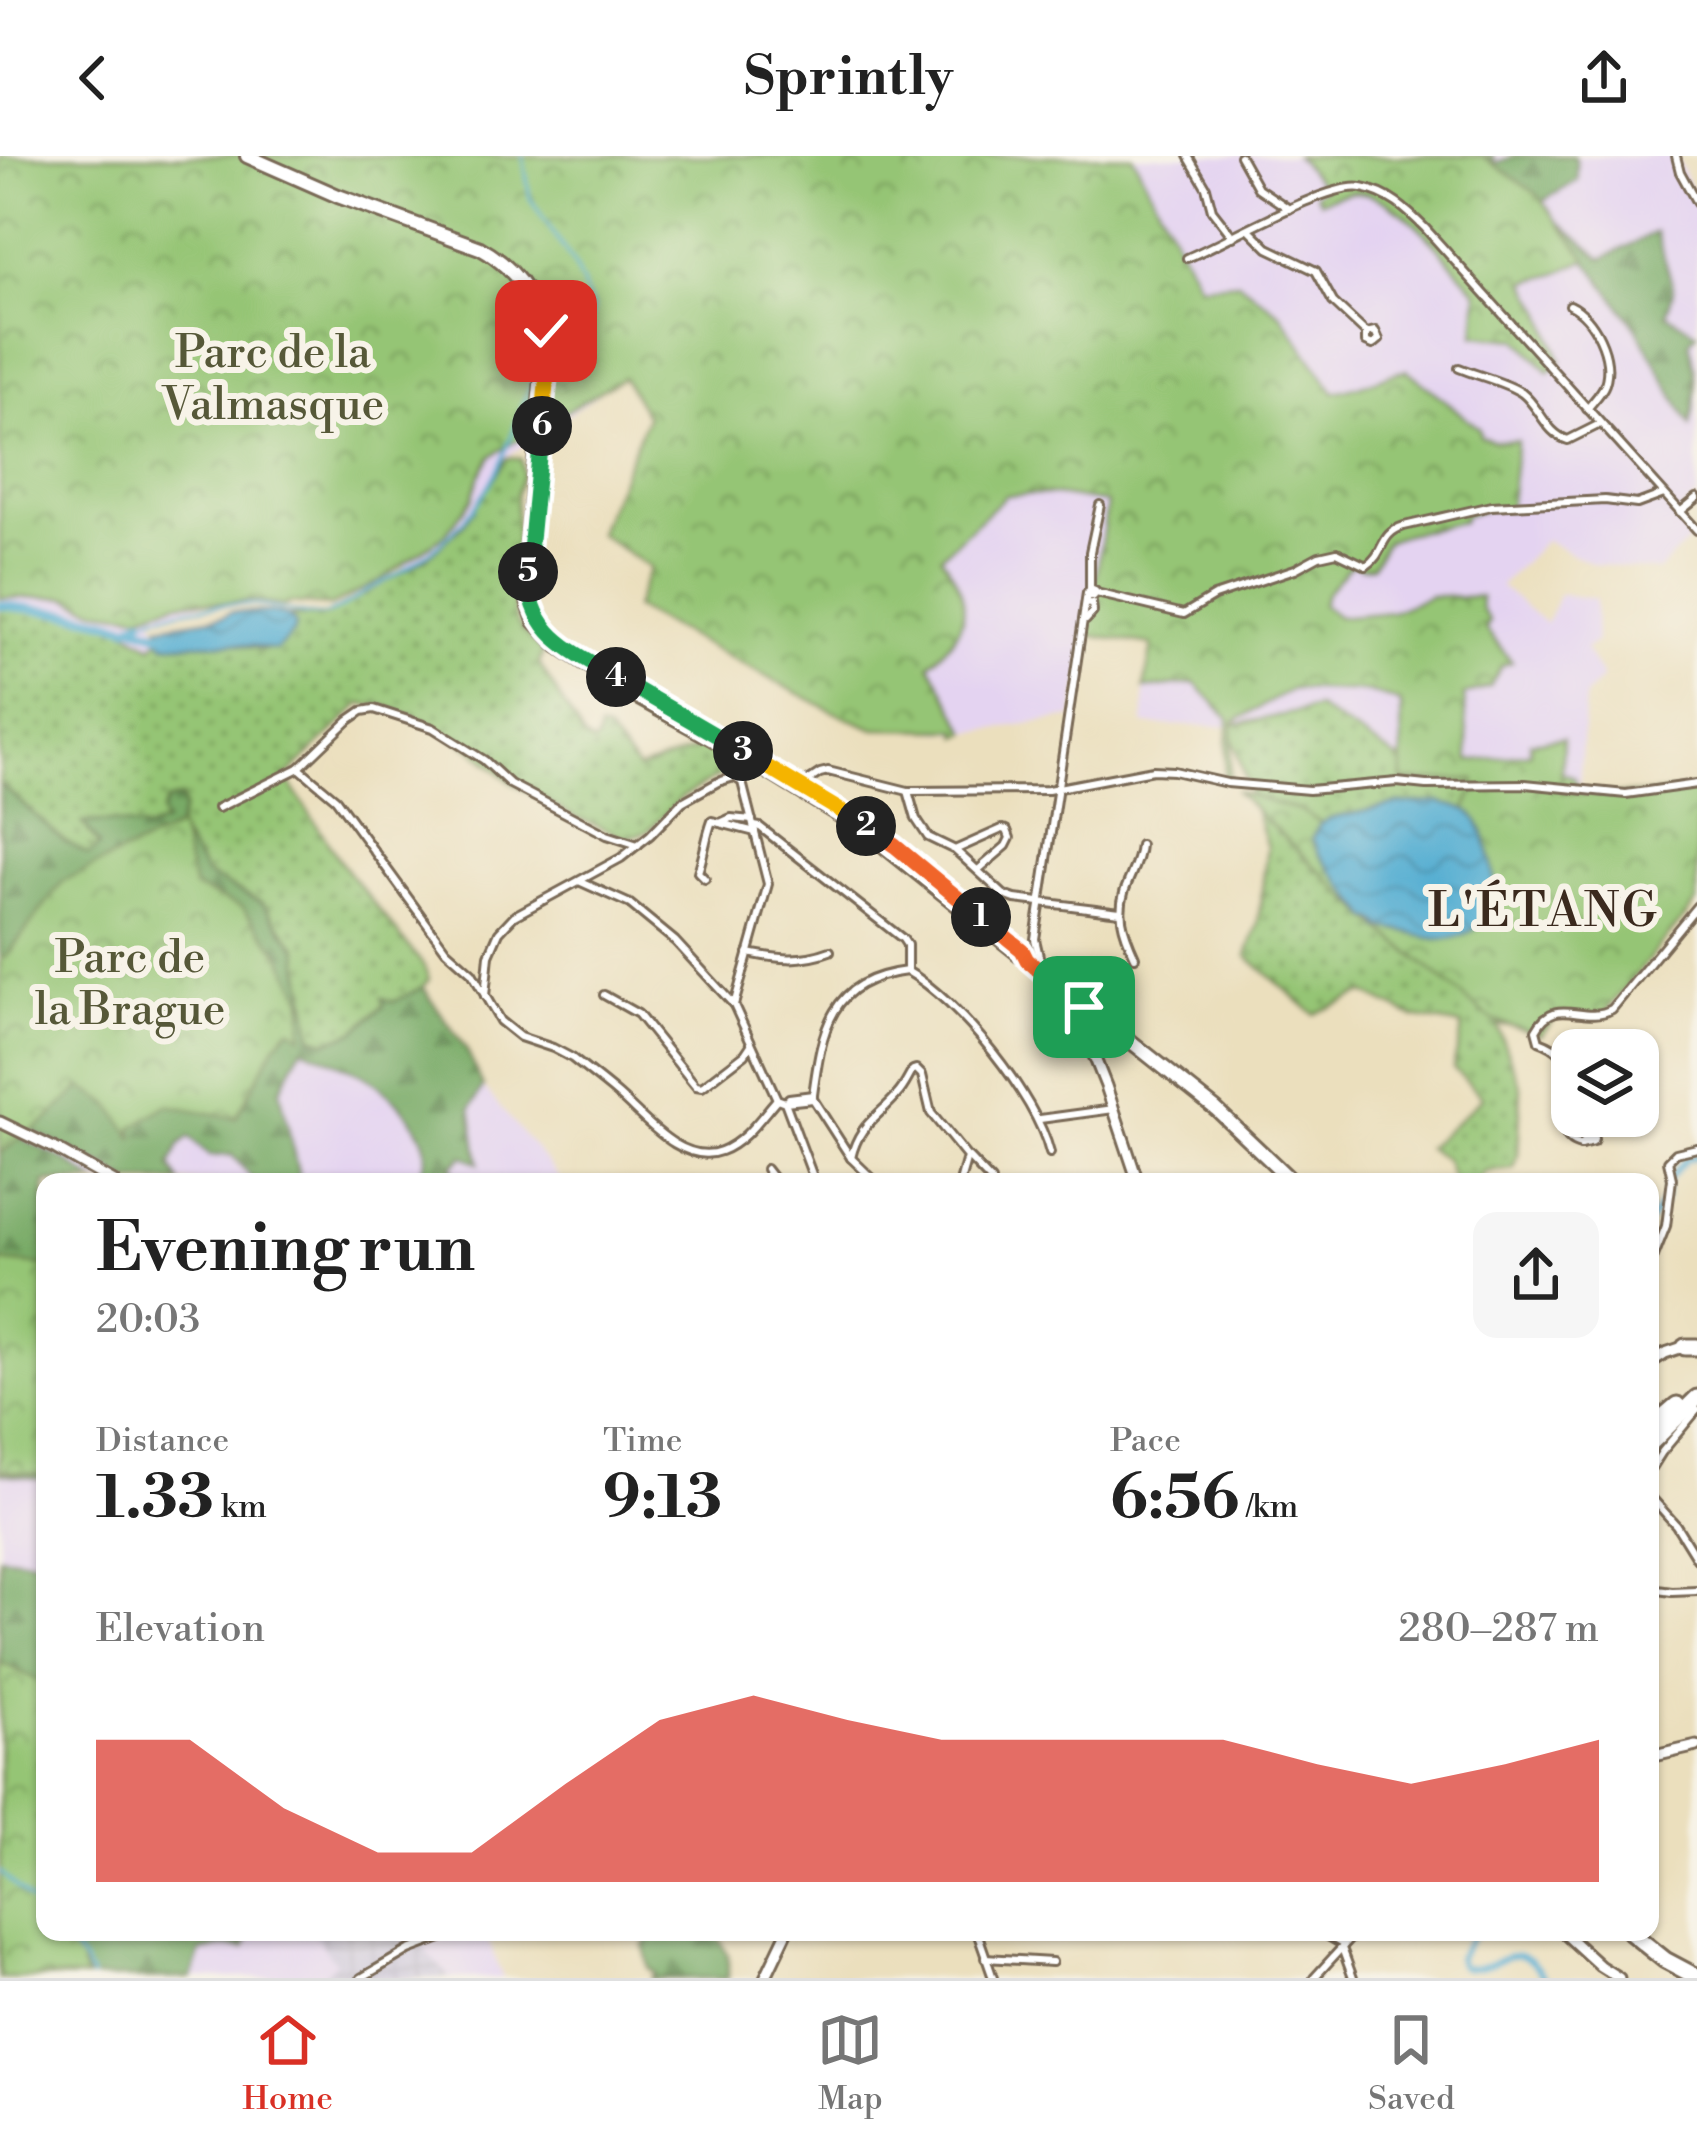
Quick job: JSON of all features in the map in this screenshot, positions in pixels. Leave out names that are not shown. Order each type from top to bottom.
[{"type":"highway","points":[[1659,1424],[1695,1398]]},
{"type":"highway","points":[[1659,1435],[1695,1398]]},
{"type":"highway","points":[[1641,1941],[1665,1960],[1697,1972]]},
{"type":"highway","points":[[1654,1941],[1697,1972]]},
{"type":"main road","points":[[247,156],[338,196],[479,248],[501,261],[526,288],[538,313],[544,343],[525,561],[527,602],[552,640],[865,830],[1030,959]]},
{"type":"main road","points":[[256,156],[374,207],[481,244],[514,266],[529,286],[541,311],[549,354],[528,558],[530,599],[554,638],[626,686]]},
{"type":"main road","points":[[749,760],[895,846],[1069,996],[1087,1019],[1135,1173]]},
{"type":"main road","points":[[1087,1019],[1112,1030],[1213,1111],[1279,1173]]},
{"type":"main road","points":[[0,1123],[98,1173]]},
{"type":"main road","points":[[1659,1355],[1694,1344]]},
{"type":"main road","points":[[1659,1755],[1697,1746]]},
{"type":"main road","points":[[765,1978],[783,1941]]},
{"type":"main road","points":[[1572,1941],[1618,1978]]},
{"type":"street","points":[[1188,156],[1206,187],[1212,210],[1233,237]]},
{"type":"street","points":[[1240,156],[1258,188],[1289,209]]},
{"type":"street","points":[[1676,156],[1697,203]]},
{"type":"street","points":[[1187,258],[1289,209],[1352,187],[1393,199],[1697,530]]},
{"type":"street","points":[[1249,229],[1268,248],[1316,272],[1333,302],[1366,333]]},
{"type":"street","points":[[1570,305],[1592,324],[1605,357],[1606,382],[1587,409]]},
{"type":"street","points":[[1460,368],[1517,390],[1562,439],[1600,424]]},
{"type":"street","points":[[1091,596],[1184,614],[1214,596],[1295,569],[1319,556],[1337,552],[1366,566],[1392,530],[1491,506],[1606,500],[1636,504],[1664,494]]},
{"type":"street","points":[[1677,508],[1697,498]]},
{"type":"street","points":[[1030,959],[1091,596],[1090,552],[1100,505]]},
{"type":"street","points":[[218,808],[299,768],[349,720],[374,709],[433,728],[548,806],[638,845]]},
{"type":"street","points":[[734,1005],[768,884],[738,780],[749,760]]},
{"type":"street","points":[[299,768],[336,799],[428,928],[472,973],[500,1021],[520,1037],[572,1058],[677,1145],[716,1153],[729,1148],[781,1101],[813,1097]]},
{"type":"street","points":[[805,789],[814,777],[828,771],[908,791],[1057,789],[1153,770],[1310,790],[1397,782],[1525,784],[1626,794],[1697,784]]},
{"type":"street","points":[[485,998],[489,955],[499,932],[514,916],[581,882],[638,845],[682,802],[718,782],[738,780]]},
{"type":"street","points":[[908,791],[923,831],[955,850],[1004,895],[1120,912]]},
{"type":"street","points":[[705,880],[698,872],[712,821],[754,826],[903,939],[908,970]]},
{"type":"street","points":[[955,850],[1007,830],[1006,846],[978,870]]},
{"type":"street","points":[[1135,957],[1120,912],[1140,845]]},
{"type":"street","points":[[581,882],[645,916],[734,1005],[811,1173]]},
{"type":"street","points":[[1551,1045],[1539,1041],[1536,1030],[1543,1018],[1551,1012],[1604,1014],[1612,1009],[1697,906]]},
{"type":"street","points":[[1030,959],[1035,939]]},
{"type":"street","points":[[748,953],[782,960],[810,959],[830,951]]},
{"type":"street","points":[[867,1173],[851,1158],[813,1097],[820,1044],[837,1005],[863,983],[908,970],[966,1020],[1039,1120],[1050,1153]]},
{"type":"street","points":[[604,995],[638,1014],[696,1086],[702,1087],[751,1045]]},
{"type":"street","points":[[851,1158],[862,1129],[896,1097],[916,1069],[922,1075],[931,1113],[983,1173]]},
{"type":"street","points":[[1039,1120],[1114,1109]]},
{"type":"street","points":[[1566,1137],[1573,1145],[1581,1145]]},
{"type":"street","points":[[1659,1244],[1666,1226],[1668,1161],[1697,1148]]},
{"type":"street","points":[[963,1173],[967,1157]]},
{"type":"street","points":[[766,1169],[769,1173]]},
{"type":"street","points":[[1659,1455],[1695,1398]]},
{"type":"street","points":[[1659,1506],[1697,1559]]},
{"type":"street","points":[[1659,1590],[1697,1591]]},
{"type":"street","points":[[363,1977],[434,1941]]},
{"type":"street","points":[[979,1941],[993,1978]]},
{"type":"street","points":[[1334,1941],[1343,1947],[1353,1978]]},
{"type":"street","points":[[1315,1978],[1348,1941]]},
{"type":"street","points":[[986,1958],[1052,1962]]},
{"type":"shaded area","points":[[0,156],[1676,156],[1697,203],[1697,497],[1680,512],[1688,541],[1658,571],[1592,564],[1545,540],[1500,586],[1546,624],[1559,594],[1595,599],[1596,642],[1585,649],[1602,678],[1585,696],[1579,790],[1247,784],[1229,726],[1144,725],[1144,690],[1153,645],[1122,637],[1089,636],[1073,717],[966,733],[875,728],[599,533],[648,417],[623,377],[506,457],[463,525],[411,565],[338,601],[233,597],[152,615],[164,647],[285,777],[342,864],[424,966],[429,979],[424,988],[467,1051],[484,1088],[555,1173],[36,1173],[36,1941],[489,1941],[503,1978],[0,1978]]},
{"type":"shaded area","points":[[319,1941],[423,1941],[428,1954],[451,1978],[326,1978],[323,1975],[336,1963]]},
{"type":"green space","name":"Parc de la Valmasque","points":[[0,156],[1133,156],[1199,285],[1239,282],[1281,314],[1334,392],[1407,370],[1479,428],[1480,436],[1517,441],[1509,510],[1488,509],[1465,515],[1462,522],[1386,542],[1372,566],[1352,563],[1326,593],[1322,605],[1338,617],[1392,612],[1431,596],[1480,597],[1490,622],[1485,628],[1512,662],[1502,665],[1490,686],[1464,695],[1469,761],[1530,753],[1530,742],[1563,738],[1561,792],[1632,798],[1697,788],[1697,902],[1601,1017],[1557,1014],[1541,1035],[1492,1020],[1382,930],[1235,791],[1303,812],[1329,828],[1463,817],[1475,780],[1402,781],[1401,703],[1370,692],[1292,689],[1233,723],[1229,781],[1224,780],[1229,718],[1195,683],[1144,689],[1152,645],[1088,635],[1107,503],[1048,494],[1006,495],[941,556],[959,587],[963,613],[953,638],[930,664],[968,733],[875,729],[840,715],[634,608],[650,568],[598,533],[647,417],[623,377],[491,456],[472,499],[445,535],[381,580],[331,606],[199,601],[140,615],[96,610],[66,597],[0,598]]},
{"type":"green space","points":[[1296,156],[1493,156],[1494,163],[1516,156],[1573,156],[1577,181],[1538,204],[1602,259],[1656,232],[1674,290],[1666,314],[1697,332],[1689,342],[1695,384],[1690,425],[1637,328],[1586,260],[1556,273],[1479,289],[1407,207],[1374,189],[1325,189]]},
{"type":"green space","points":[[1296,156],[1482,156],[1537,194],[1587,259],[1526,282],[1543,311],[1561,361],[1549,372],[1518,339],[1475,335],[1478,293],[1423,232],[1374,196],[1351,192],[1320,201],[1315,193],[1324,188]]},
{"type":"green space","points":[[507,458],[521,459],[523,474],[516,494],[514,613],[520,628],[543,652],[539,664],[584,738],[593,744],[599,730],[606,731],[638,770],[695,750],[703,738],[733,756],[723,774],[681,798],[647,832],[627,838],[512,783],[431,723],[386,706],[361,704],[286,777],[342,864],[424,966],[429,979],[393,1002],[383,999],[384,1005],[355,1031],[326,1042],[312,1036],[298,948],[262,903],[207,875],[177,829],[183,809],[147,830],[113,822],[84,824],[99,846],[90,856],[63,840],[0,784],[0,608],[110,620],[152,646],[160,638],[165,644],[233,643],[264,650],[295,625],[289,616],[325,616],[425,559],[463,525]]},
{"type":"green space","points":[[1317,708],[1408,765],[1453,760],[1541,764],[1574,777],[1580,795],[1697,790],[1534,1022],[1497,1026],[1521,1087],[1518,1155],[1514,1169],[1484,1173],[1450,1173],[1446,1160],[1427,1148],[1483,1097],[1453,1068],[1463,1026],[1413,1017],[1364,993],[1314,1014],[1247,956],[1258,924],[1267,847],[1229,726]],"holes":[[[1397,804],[1374,919],[1369,919],[1319,854],[1329,819]]]},
{"type":"green space","points":[[0,784],[63,840],[89,855],[99,845],[83,823],[113,822],[147,830],[165,823],[161,813],[167,801],[181,797],[177,829],[207,875],[262,903],[298,949],[312,1036],[326,1042],[355,1031],[384,1006],[382,998],[393,1002],[423,987],[467,1051],[483,1087],[471,1108],[479,1163],[463,1156],[451,1167],[455,1173],[418,1173],[426,1155],[423,1140],[403,1108],[362,1074],[302,1047],[280,1090],[298,1173],[247,1173],[232,1155],[209,1156],[189,1137],[170,1166],[174,1173],[115,1173],[0,1115]]},
{"type":"green space","name":"Parc de la Brague","points":[[179,827],[194,888],[242,907],[279,952],[303,998],[302,1035],[290,1028],[275,1045],[236,1118],[167,1105],[132,1128],[134,1139],[110,1104],[81,1087],[47,1120],[0,1153],[0,958],[6,957],[63,881]]},
{"type":"green space","points":[[0,1128],[84,1173],[36,1173],[36,1479],[0,1473]]},
{"type":"green space","points":[[0,1261],[36,1265],[36,1474],[0,1470]]},
{"type":"green space","points":[[0,1556],[36,1560],[36,1935],[0,1978]]},
{"type":"green space","points":[[0,1662],[36,1680],[36,1941],[63,1941],[80,1959],[86,1978],[0,1978]]},
{"type":"green space","points":[[59,1941],[248,1941],[245,1948],[201,1951],[192,1978],[81,1978]]},
{"type":"green space","points":[[647,1941],[721,1941],[728,1955],[728,1978],[652,1978],[656,1973],[649,1968]]},
{"type":"water","points":[[232,612],[289,616],[295,625],[293,633],[276,650],[233,643],[165,644],[160,638],[159,626]]},
{"type":"water","points":[[1438,802],[1469,812],[1480,825],[1493,874],[1490,910],[1475,928],[1451,938],[1380,928],[1319,854],[1312,838],[1329,819],[1397,804]]},
{"type":"waterway","points":[[523,156],[530,198],[573,263],[593,309],[587,330],[555,370]]},
{"type":"waterway","points":[[142,619],[232,605],[324,615],[393,576],[448,537],[477,503],[501,462],[535,377]]},
{"type":"waterway","points":[[0,605],[81,615],[129,627],[142,619]]},
{"type":"waterway","points":[[134,626],[160,634]]},
{"type":"waterway","points":[[1659,1206],[1666,1182],[1686,1159],[1697,1156]]},
{"type":"waterway","points":[[0,1872],[36,1906]]},
{"type":"waterway","points":[[66,1941],[92,1978]]},
{"type":"waterway","points":[[1469,1941],[1458,1958],[1462,1967],[1524,1957],[1544,1978]]},
{"type":"district","name":"L'ÉTANG","points":[[1544,912]]},
{"type":"route","points":[[546,331],[548,375],[528,579],[533,608],[548,632],[649,698],[753,752],[764,765],[868,827],[1022,950],[1027,960],[1069,996],[1078,1013],[1084,1007]]}]
